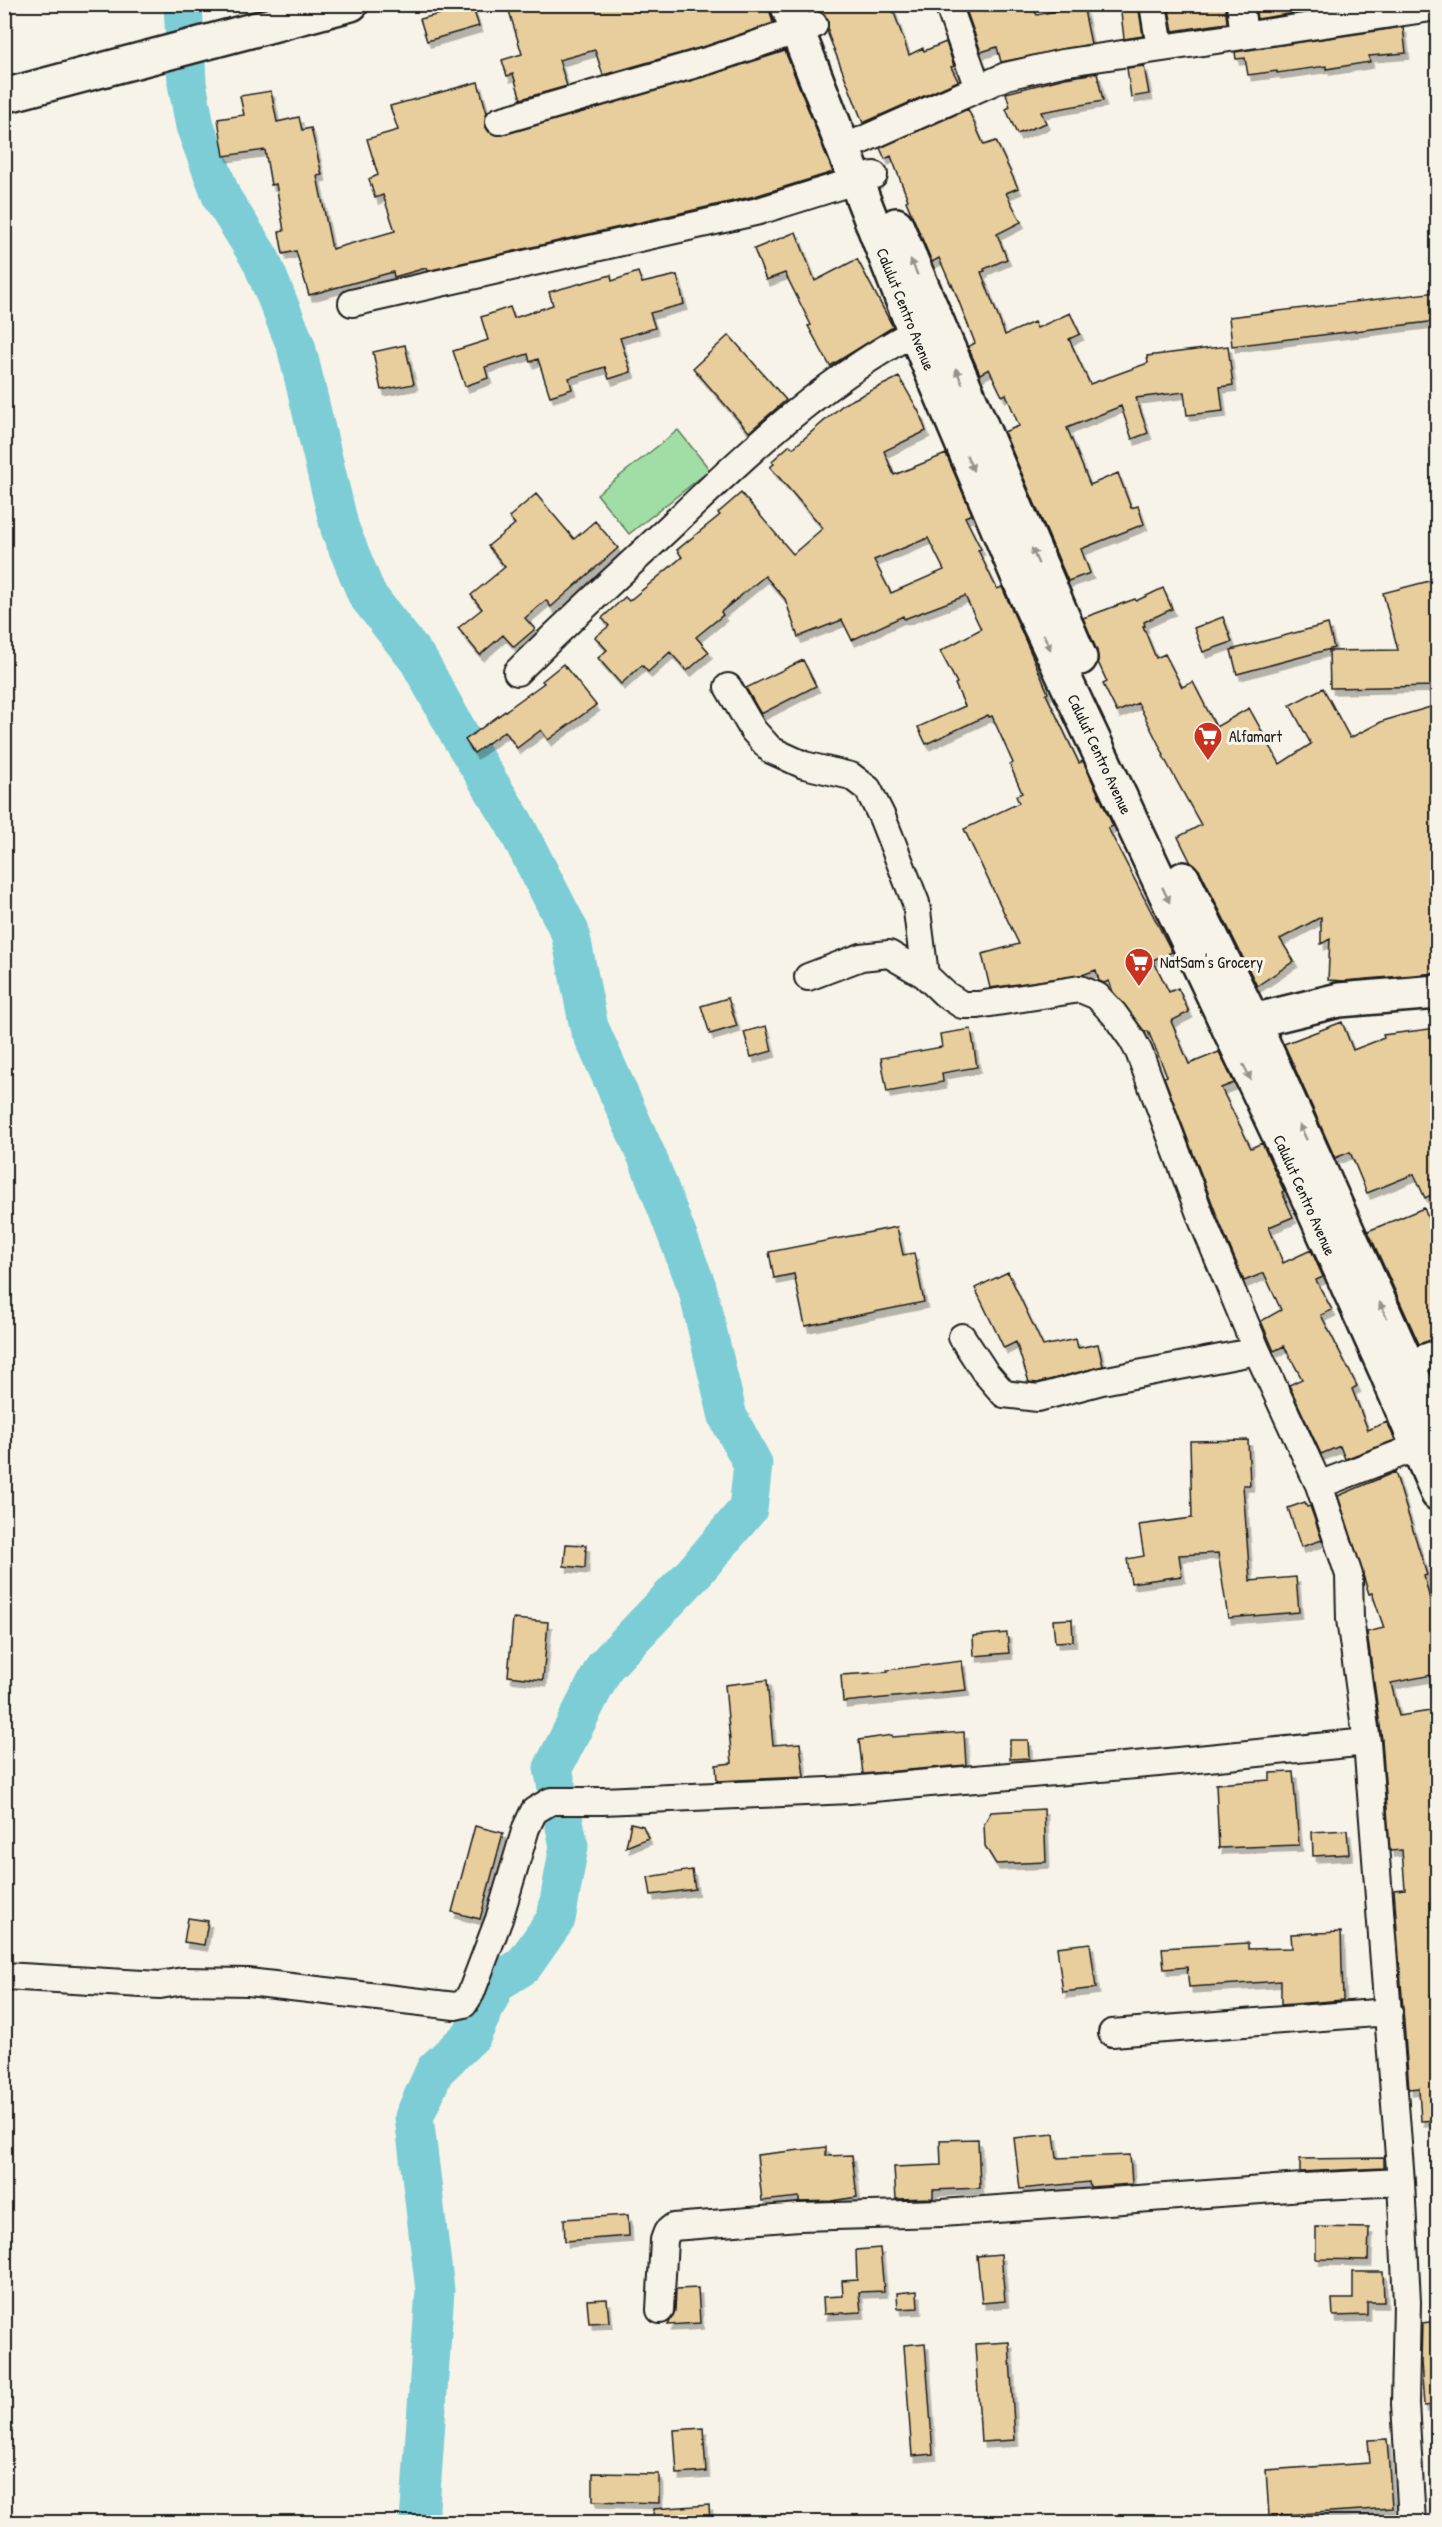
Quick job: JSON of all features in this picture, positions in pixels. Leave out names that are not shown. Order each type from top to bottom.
[{"type":"main road","points":[[4,96],[351,4]]},
{"type":"main road","name":"Calulut Centro Avenue","points":[[801,16],[860,141],[865,178]]},
{"type":"main road","name":"Calulut Centro Avenue","points":[[801,16],[962,414],[1052,597],[1154,822],[1241,1026],[1410,1362],[1431,1440],[1437,1494]]},
{"type":"main road","points":[[1241,1026],[1339,1000],[1437,992]]},
{"type":"street","points":[[948,4],[978,88]]},
{"type":"street","points":[[1153,4],[1160,48]]},
{"type":"street","points":[[1240,4],[1244,35]]},
{"type":"street","points":[[860,141],[1006,76],[1062,63],[1244,35],[1340,13],[1437,7]]},
{"type":"street","points":[[499,121],[801,16]]},
{"type":"street","points":[[352,303],[748,214],[865,178]]},
{"type":"street","points":[[517,672],[741,458],[795,412],[847,375],[926,326]]},
{"type":"street","points":[[728,687],[753,730],[771,750],[804,765],[851,776],[868,789],[882,817],[916,903],[925,975]]},
{"type":"street","points":[[807,977],[861,957],[890,954],[925,975],[945,994],[962,1005],[978,1005],[1080,989],[1097,996],[1114,1014],[1139,1052],[1203,1222],[1257,1351],[1319,1485],[1349,1575],[1350,1619],[1366,1742],[1401,2182],[1407,2302],[1406,2404],[1412,2523]]},
{"type":"street","points":[[962,1337],[984,1372],[1004,1394],[1038,1398],[1101,1381],[1257,1351]]},
{"type":"street","points":[[1319,1485],[1431,1440]]},
{"type":"street","points":[[4,1976],[160,1985],[183,1981],[248,1982],[455,2006],[464,2004],[471,1993],[489,1949],[526,1828],[534,1811],[562,1800],[850,1790],[1366,1742]]},
{"type":"street","points":[[1112,2033],[1389,2012]]},
{"type":"street","points":[[660,2310],[664,2240],[667,2232],[673,2227],[799,2217],[942,2214],[1303,2187],[1401,2182]]},
{"type":"green space","points":[[678,430],[710,470],[629,534],[597,494]]},
{"type":"building","points":[[507,4],[768,4],[773,23],[706,46],[603,75],[595,50],[559,60],[567,86],[521,99],[513,74],[507,76],[502,60],[522,54]]},
{"type":"building","points":[[817,4],[891,4],[909,55],[923,48],[924,51],[946,42],[954,66],[951,67],[958,81],[863,123],[828,34],[828,20],[820,12]]},
{"type":"building","points":[[964,4],[1030,4],[1037,15],[1083,5],[1091,44],[1001,62],[997,47],[981,52]]},
{"type":"building","points":[[1120,4],[1138,4],[1143,36],[1124,39]]},
{"type":"building","points":[[1168,4],[1225,4],[1227,23],[1173,31]]},
{"type":"building","points":[[1255,4],[1353,4],[1257,19]]},
{"type":"building","points":[[472,6],[479,26],[427,41],[420,19]]},
{"type":"building","points":[[1403,27],[1406,53],[1369,56],[1370,62],[1326,69],[1326,66],[1248,75],[1245,58],[1236,59],[1235,52]]},
{"type":"building","points":[[785,51],[833,172],[755,196],[427,271],[426,268],[394,277],[393,272],[309,295],[296,251],[283,254],[279,232],[284,231],[276,184],[271,185],[265,150],[224,156],[218,119],[244,115],[240,96],[271,91],[277,122],[299,117],[302,130],[311,128],[322,175],[317,176],[332,249],[395,231],[383,195],[375,198],[369,179],[378,175],[367,139],[398,130],[390,106],[478,82],[487,113],[485,126],[489,132],[503,135]]},
{"type":"building","points":[[1144,66],[1149,94],[1131,97],[1127,68]]},
{"type":"building","points":[[1097,73],[1103,101],[1041,112],[1046,123],[1017,134],[1006,109],[1010,107],[1006,93],[1065,78]]},
{"type":"building","points":[[968,109],[984,145],[996,141],[1018,188],[1006,193],[1021,222],[997,234],[1007,259],[981,272],[1005,335],[1034,322],[1037,328],[1070,313],[1080,334],[1069,339],[1090,384],[1148,363],[1147,356],[1228,346],[1233,385],[1220,387],[1223,411],[1187,415],[1184,392],[1136,398],[1148,433],[1132,439],[1121,406],[1067,428],[1090,485],[1118,473],[1131,508],[1138,506],[1144,524],[1081,549],[1090,573],[1068,581],[1004,432],[1019,426],[1006,394],[1002,396],[989,369],[980,374],[968,347],[975,343],[952,284],[939,258],[932,262],[906,201],[908,200],[891,156],[885,159],[880,148]]},
{"type":"building","points":[[796,232],[815,281],[857,259],[893,327],[830,366],[808,326],[811,325],[785,273],[766,280],[754,249]]},
{"type":"building","points":[[638,272],[642,283],[677,275],[684,304],[650,313],[655,328],[620,338],[631,372],[609,379],[605,367],[569,378],[572,389],[550,396],[538,359],[530,362],[528,354],[485,367],[488,378],[465,386],[453,351],[488,340],[481,317],[510,307],[514,318],[553,305],[549,292],[611,275],[612,281]]},
{"type":"building","points":[[1437,292],[1437,321],[1232,346],[1229,317]]},
{"type":"building","points":[[729,335],[786,400],[749,432],[693,368]]},
{"type":"building","points":[[405,345],[414,384],[381,390],[373,352]]},
{"type":"building","points":[[899,377],[919,412],[926,431],[884,451],[894,475],[946,454],[972,514],[965,517],[981,549],[978,550],[997,589],[1002,587],[1048,693],[1046,694],[1079,763],[1083,761],[1113,826],[1108,828],[1172,952],[1153,960],[1169,992],[1178,988],[1189,1012],[1171,1021],[1189,1064],[1219,1052],[1234,1083],[1221,1088],[1251,1148],[1262,1143],[1293,1217],[1269,1227],[1283,1263],[1311,1250],[1323,1277],[1316,1280],[1332,1310],[1321,1315],[1357,1386],[1352,1389],[1368,1430],[1387,1422],[1395,1440],[1345,1459],[1340,1446],[1321,1454],[1289,1385],[1302,1379],[1284,1346],[1274,1351],[1261,1321],[1281,1310],[1264,1273],[1244,1281],[1217,1216],[1164,1077],[1167,1076],[1148,1031],[1145,1032],[1113,992],[1109,981],[1104,983],[1099,981],[1096,970],[1082,975],[990,988],[982,954],[1019,944],[964,829],[1019,803],[1016,796],[1022,793],[1010,765],[1013,763],[992,716],[988,715],[926,744],[918,727],[965,706],[955,684],[957,683],[940,651],[981,629],[965,596],[904,619],[903,616],[852,640],[842,620],[798,637],[785,599],[765,576],[721,612],[723,615],[696,637],[709,652],[687,671],[670,652],[648,672],[642,665],[621,684],[598,658],[607,650],[595,637],[609,626],[602,618],[625,597],[629,601],[682,557],[677,550],[720,515],[718,513],[741,493],[793,554],[823,528],[770,467],[774,464],[772,461],[790,445],[793,448],[844,404]],"holes":[[[928,538],[944,570],[891,593],[874,560]]]},
{"type":"building","points":[[536,494],[574,539],[595,521],[618,548],[551,607],[546,600],[525,618],[535,629],[514,647],[503,635],[480,655],[458,628],[482,609],[471,595],[505,567],[488,546],[515,524],[509,517]]},
{"type":"building","points":[[1437,579],[1437,686],[1330,688],[1329,651],[1398,650],[1383,593]]},
{"type":"building","points":[[1163,588],[1172,609],[1144,622],[1145,626],[1143,626],[1156,658],[1165,654],[1182,687],[1193,682],[1216,727],[1249,708],[1280,764],[1311,744],[1290,705],[1323,688],[1350,738],[1383,721],[1437,705],[1437,973],[1344,981],[1328,980],[1330,939],[1321,944],[1321,917],[1280,939],[1294,961],[1257,986],[1200,871],[1191,863],[1178,837],[1201,825],[1163,756],[1138,703],[1117,712],[1103,684],[1107,682],[1083,618],[1135,599],[1136,601]]},
{"type":"building","points":[[1223,617],[1232,642],[1203,652],[1194,628]]},
{"type":"building","points":[[1328,624],[1334,648],[1237,674],[1231,650]]},
{"type":"building","points":[[803,660],[816,686],[761,714],[746,688]]},
{"type":"building","points":[[563,664],[596,705],[548,740],[541,730],[517,748],[505,731],[474,753],[465,740],[544,683],[542,681]]},
{"type":"building","points":[[728,998],[737,1026],[710,1034],[701,1006]]},
{"type":"building","points":[[1342,1022],[1353,1050],[1384,1038],[1383,1035],[1437,1028],[1437,1192],[1425,1198],[1414,1174],[1367,1193],[1350,1152],[1335,1158],[1284,1044]]},
{"type":"building","points":[[766,1026],[772,1051],[751,1057],[744,1032]]},
{"type":"building","points":[[971,1029],[977,1067],[942,1073],[943,1082],[887,1092],[881,1058],[942,1047],[940,1034]]},
{"type":"building","points":[[1424,1208],[1437,1242],[1437,1338],[1419,1344],[1368,1231]]},
{"type":"building","points":[[897,1227],[903,1255],[914,1253],[924,1302],[805,1326],[794,1274],[774,1278],[769,1252]]},
{"type":"building","points":[[1008,1272],[1043,1346],[1076,1339],[1078,1348],[1098,1344],[1103,1366],[1037,1383],[1029,1382],[1016,1342],[1004,1348],[975,1288]]},
{"type":"building","points":[[1248,1440],[1250,1485],[1243,1485],[1250,1581],[1296,1577],[1299,1612],[1228,1618],[1218,1553],[1179,1555],[1182,1576],[1131,1583],[1127,1559],[1144,1556],[1139,1525],[1192,1518],[1190,1441]]},
{"type":"building","points":[[1395,1472],[1427,1575],[1424,1576],[1434,1615],[1437,1614],[1437,1674],[1391,1683],[1399,1716],[1437,1710],[1437,1995],[1431,1995],[1435,2029],[1437,2029],[1437,2120],[1421,2121],[1419,2088],[1409,2089],[1394,1890],[1405,1889],[1402,1850],[1390,1851],[1382,1740],[1367,1632],[1384,1628],[1372,1593],[1369,1594],[1338,1496]]},
{"type":"building","points":[[1305,1502],[1307,1507],[1310,1506],[1322,1540],[1301,1547],[1288,1508]]},
{"type":"building","points":[[566,1544],[586,1545],[585,1568],[564,1566]]},
{"type":"building","points":[[513,1619],[548,1622],[543,1680],[508,1676]]},
{"type":"building","points":[[1072,1619],[1073,1641],[1055,1642],[1053,1620]]},
{"type":"building","points":[[1007,1633],[1009,1653],[974,1656],[973,1636]]},
{"type":"building","points":[[962,1661],[966,1690],[843,1702],[841,1675],[888,1672],[887,1670]]},
{"type":"building","points":[[767,1680],[773,1745],[800,1743],[804,1777],[717,1781],[716,1765],[732,1763],[725,1685]]},
{"type":"building","points":[[964,1732],[966,1765],[863,1774],[859,1740],[892,1735],[892,1737]]},
{"type":"building","points":[[1010,1740],[1028,1740],[1029,1758],[1010,1759]]},
{"type":"building","points":[[1293,1772],[1299,1845],[1219,1848],[1216,1784],[1270,1780],[1270,1773]]},
{"type":"building","points":[[1044,1809],[1046,1862],[996,1864],[985,1846],[984,1824],[991,1812]]},
{"type":"building","points":[[631,1823],[643,1826],[648,1838],[626,1847]]},
{"type":"building","points":[[475,1826],[503,1833],[480,1919],[452,1912]]},
{"type":"building","points":[[1347,1830],[1349,1854],[1313,1856],[1312,1832]]},
{"type":"building","points":[[692,1870],[695,1889],[651,1895],[648,1877]]},
{"type":"building","points":[[188,1918],[208,1921],[204,1945],[184,1942]]},
{"type":"building","points":[[1341,1932],[1343,2000],[1281,2005],[1281,1981],[1189,1987],[1187,1967],[1164,1969],[1162,1948],[1248,1943],[1248,1949],[1292,1948],[1291,1934]]},
{"type":"building","points":[[1090,1943],[1096,1988],[1063,1992],[1057,1947]]},
{"type":"building","points":[[1054,2134],[1057,2158],[1130,2155],[1132,2184],[1090,2187],[1089,2182],[1020,2189],[1014,2138]]},
{"type":"building","points":[[978,2139],[980,2188],[933,2190],[933,2198],[896,2199],[894,2167],[941,2165],[940,2140]]},
{"type":"building","points":[[826,2147],[826,2156],[852,2155],[857,2197],[831,2201],[799,2202],[799,2197],[762,2201],[757,2155]]},
{"type":"building","points":[[1384,2158],[1384,2168],[1300,2172],[1300,2159]]},
{"type":"building","points":[[628,2215],[629,2236],[565,2241],[564,2219]]},
{"type":"building","points":[[1316,2227],[1369,2228],[1368,2260],[1316,2259]]},
{"type":"building","points":[[880,2248],[884,2291],[859,2292],[861,2312],[824,2314],[823,2297],[843,2296],[842,2281],[857,2280],[856,2250]]},
{"type":"building","points":[[1001,2254],[1005,2301],[982,2303],[977,2256]]},
{"type":"building","points":[[1353,2272],[1383,2272],[1384,2302],[1367,2302],[1367,2315],[1333,2316],[1332,2299],[1353,2299]]},
{"type":"building","points":[[698,2288],[700,2323],[668,2325],[675,2311],[676,2289]]},
{"type":"building","points":[[917,2291],[918,2308],[898,2309],[897,2293]]},
{"type":"building","points":[[607,2299],[609,2322],[589,2323],[587,2300]]},
{"type":"building","points":[[1437,2321],[1437,2405],[1424,2406],[1421,2362],[1422,2323]]},
{"type":"building","points":[[1009,2342],[1015,2440],[981,2442],[975,2344]]},
{"type":"building","points":[[925,2343],[933,2454],[912,2456],[904,2345]]},
{"type":"building","points":[[703,2428],[706,2472],[677,2474],[674,2430]]},
{"type":"building","points":[[1387,2439],[1392,2508],[1269,2516],[1266,2470],[1370,2463],[1368,2440]]},
{"type":"building","points":[[593,2473],[659,2474],[659,2503],[593,2501]]},
{"type":"building","points":[[709,2505],[710,2523],[654,2523],[653,2509]]},
{"type":"waterway","points":[[183,4],[187,83],[195,126],[222,198],[261,260],[296,346],[340,529],[367,595],[419,661],[462,739],[513,821],[570,932],[589,1027],[648,1159],[697,1287],[728,1417],[753,1464],[748,1509],[693,1574],[605,1666],[553,1768],[569,1846],[556,1919],[523,1966],[496,1983],[472,2035],[435,2070],[414,2117],[435,2290],[419,2522]]},
{"type":"place","name":"Alfamart","points":[[1208,762]]},
{"type":"place","name":"NatSam's Grocery","points":[[1139,988]]}]
